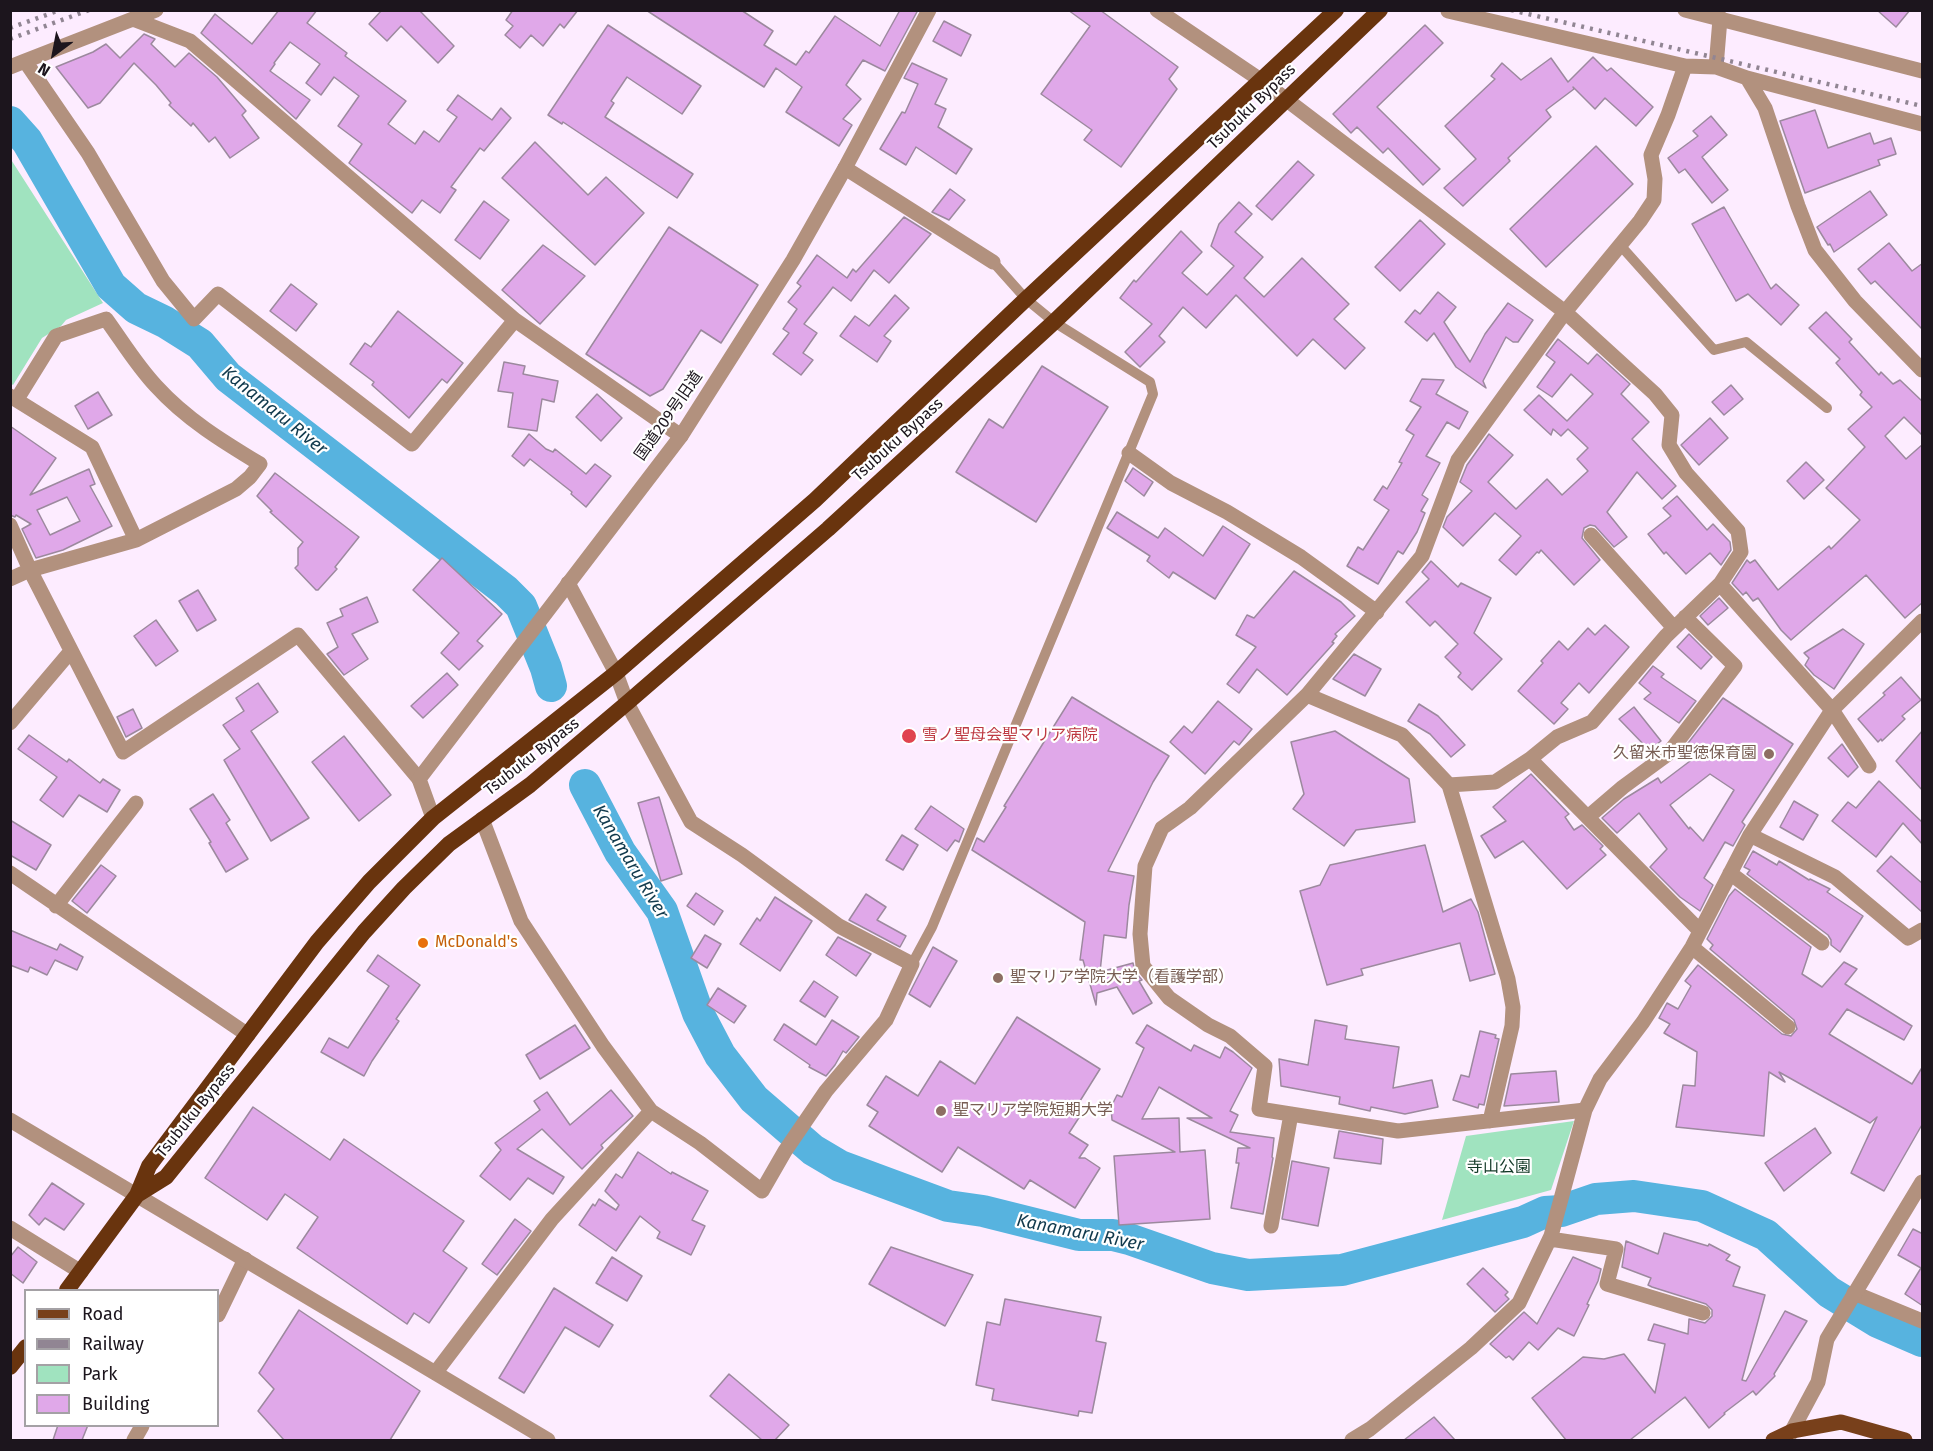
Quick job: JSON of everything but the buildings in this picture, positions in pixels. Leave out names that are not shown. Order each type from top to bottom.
[{"type":"highway","name":"Tsubuku Bypass","points":[[137,1195],[148,1166],[318,942],[369,882],[433,818],[616,673],[815,500],[1026,299],[1336,10]]},
{"type":"highway","name":"Tsubuku Bypass","points":[[137,1195],[166,1177],[364,932],[449,844],[530,785],[828,529],[1054,322],[1380,10]]},
{"type":"highway","points":[[68,1289],[137,1195]]},
{"type":"highway","points":[[10,1367],[24,1350]]},
{"type":"main road","points":[[1773,1440],[1841,1422],[1905,1440]]},
{"type":"street","points":[[10,67],[156,10]]},
{"type":"street","name":"国道209号旧道","points":[[419,779],[681,436],[793,260],[929,10]]},
{"type":"street","points":[[1157,10],[1262,81],[1565,312],[1655,394],[1672,415],[1669,445],[1686,473],[1738,531],[1741,552],[1720,584],[1679,622],[1592,722],[1557,737],[1530,759],[1495,782],[1449,785]]},
{"type":"street","points":[[1685,10],[1718,15],[1923,71]]},
{"type":"street","points":[[1448,11],[1685,66],[1716,67],[1747,78],[1923,124]]},
{"type":"street","points":[[1716,67],[1718,15]]},
{"type":"street","points":[[132,19],[190,40],[515,320],[681,436]]},
{"type":"street","points":[[25,61],[88,153],[163,281],[194,320],[218,294],[412,444],[515,320]]},
{"type":"street","points":[[1585,1110],[1398,1131],[1259,1109],[1265,1066],[1230,1036],[1208,1025],[1169,998],[1143,966],[1140,934],[1145,866],[1162,828],[1190,808],[1307,695],[1422,556],[1458,460],[1565,312],[1654,200],[1655,179],[1651,155],[1685,66]]},
{"type":"street","points":[[1747,78],[1765,108],[1815,250],[1855,301],[1923,370]]},
{"type":"street","points":[[845,168],[993,262]]},
{"type":"street","points":[[10,579],[30,570],[136,540],[236,489],[260,464],[220,440],[184,414],[155,385],[106,319],[56,336],[14,398],[92,447],[136,540]]},
{"type":"street","points":[[1129,453],[1171,483],[1227,512],[1301,557],[1377,612]]},
{"type":"street","points":[[10,525],[30,570],[123,752],[298,635],[419,779],[433,818]]},
{"type":"street","points":[[1588,817],[1623,787],[1668,754],[1735,666],[1679,622],[1591,535]]},
{"type":"street","points":[[482,819],[521,921],[603,1046],[651,1111],[700,1143],[762,1191],[785,1151],[826,1091],[886,1020],[912,964],[839,926],[742,855],[691,822],[627,704],[616,673],[568,583]]},
{"type":"street","points":[[1720,584],[1832,710],[1869,766]]},
{"type":"street","points":[[1352,1440],[1370,1429],[1471,1348],[1519,1303],[1550,1239],[1585,1110],[1600,1079],[1643,1022],[1692,947],[1750,835],[1832,710],[1923,621]]},
{"type":"street","points":[[10,723],[71,651]]},
{"type":"street","points":[[1307,695],[1402,735],[1449,785],[1508,980],[1513,1007],[1512,1026],[1490,1121]]},
{"type":"street","points":[[1530,759],[1700,931]]},
{"type":"street","points":[[56,906],[136,803]]},
{"type":"street","points":[[1750,835],[1835,877],[1908,938],[1923,930]]},
{"type":"street","points":[[10,873],[248,1035]]},
{"type":"street","points":[[1730,873],[1822,943]]},
{"type":"street","points":[[1692,947],[1788,1027]]},
{"type":"street","points":[[436,1372],[552,1220],[651,1111]]},
{"type":"street","points":[[1271,1226],[1291,1114]]},
{"type":"street","points":[[10,1120],[548,1440]]},
{"type":"street","points":[[1789,1436],[1818,1382],[1827,1339],[1923,1182]]},
{"type":"street","points":[[10,1228],[81,1272]]},
{"type":"street","points":[[1550,1239],[1616,1249],[1607,1284],[1703,1313]]},
{"type":"street","points":[[219,1313],[245,1259]]},
{"type":"street","points":[[1854,1293],[1923,1321]]},
{"type":"lane","points":[[1620,245],[1714,350],[1746,342],[1827,408]]},
{"type":"lane","points":[[912,964],[932,927],[1153,394],[1150,382],[1054,322],[1026,299],[993,262]]},
{"type":"green space","points":[[10,158],[103,303],[66,320],[42,338],[13,385],[10,383]]},
{"type":"green space","name":"寺山公園","points":[[1574,1121],[1551,1190],[1442,1220],[1466,1136]]},
{"type":"waterway","name":"Kanamaru River","points":[[10,122],[27,141],[111,286],[136,308],[165,322],[200,344],[228,377],[506,591],[521,606],[551,686]]},
{"type":"waterway","name":"Kanamaru River","points":[[585,785],[620,852],[662,911],[698,1013],[720,1055],[754,1099],[813,1150],[840,1166],[948,1206],[983,1211],[1079,1235],[1113,1235],[1212,1268],[1248,1275],[1342,1270],[1523,1222],[1545,1212],[1561,1211],[1596,1199],[1634,1196],[1702,1206],[1766,1235],[1829,1292],[1878,1322],[1922,1341]]},
{"type":"railway","points":[[10,28],[60,10]]},
{"type":"railway","points":[[10,39],[89,10]]},
{"type":"railway","points":[[1511,10],[1922,106]]},
{"type":"place","name":"雪ノ聖母会聖マリア病院","points":[[909,736]]},
{"type":"place","name":"久留米市聖徳保育園","points":[[1769,754]]},
{"type":"place","name":"McDonald's","points":[[423,943]]},
{"type":"place","name":"聖マリア学院大学（看護学部）","points":[[998,978]]},
{"type":"place","name":"聖マリア学院短期大学","points":[[941,1111]]}]
